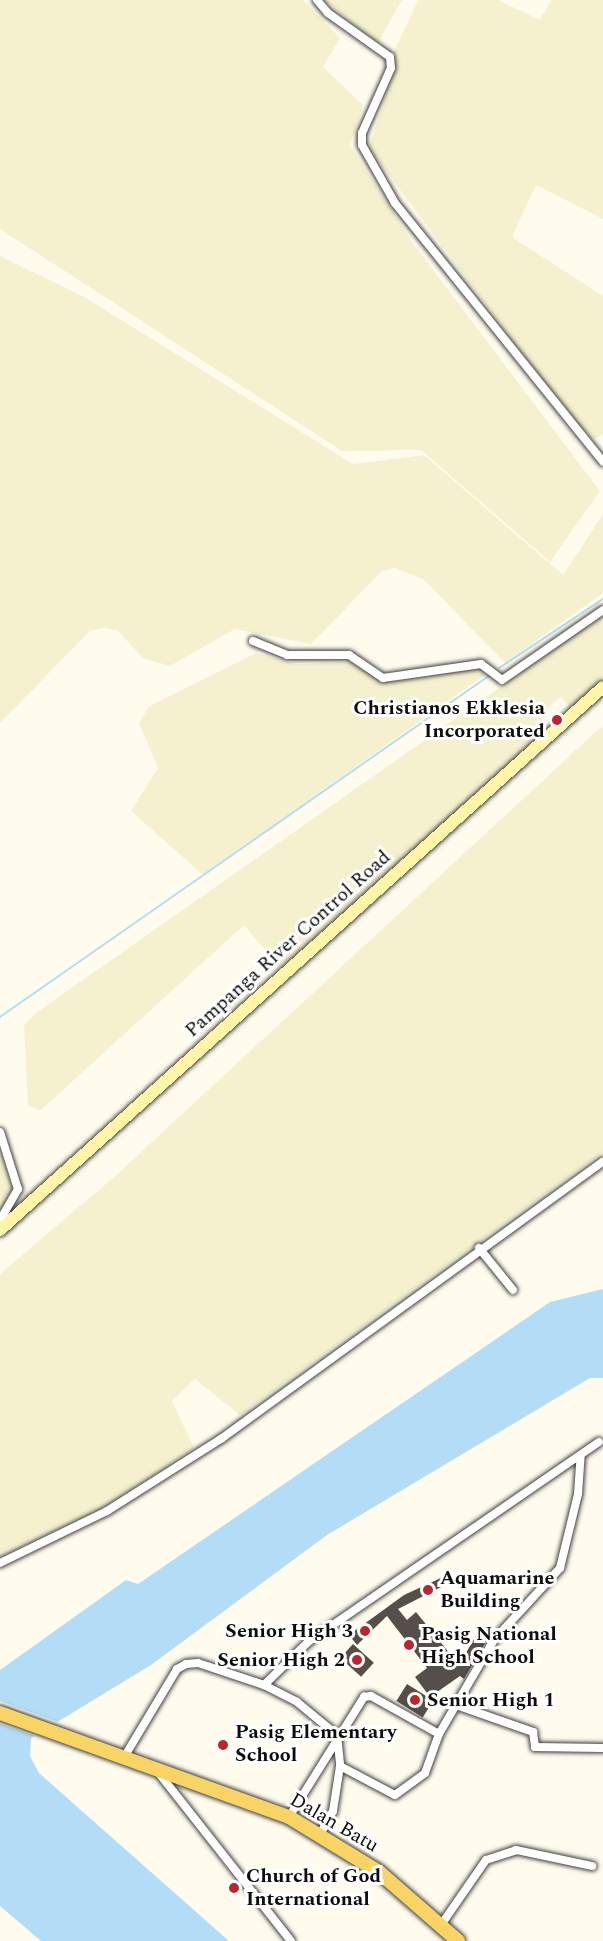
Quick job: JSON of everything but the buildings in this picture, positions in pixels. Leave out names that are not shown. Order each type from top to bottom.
[{"type":"main road","name":"Pampanga River Control Road","points":[[0,1230],[603,687]]},
{"type":"main road","name":"Dalan Batu","points":[[0,1713],[158,1772],[289,1817],[379,1872],[458,1941]]},
{"type":"street","points":[[317,0],[328,13],[390,57],[391,68],[362,133],[362,145],[395,203],[603,462]]},
{"type":"street","points":[[253,641],[287,655],[348,655],[383,678],[481,664],[502,680],[603,610]]},
{"type":"street","points":[[0,1132],[18,1189],[0,1220]]},
{"type":"street","points":[[0,1563],[107,1511],[221,1439],[479,1248],[603,1161]]},
{"type":"street","points":[[479,1248],[513,1290]]},
{"type":"street","points":[[264,1685],[308,1642],[599,1442]]},
{"type":"street","points":[[340,1766],[395,1795],[425,1773],[439,1734],[494,1640],[560,1568],[578,1494],[581,1455]]},
{"type":"street","points":[[123,1759],[177,1669],[186,1664],[198,1663],[264,1685],[297,1702],[337,1735],[340,1766],[333,1811],[320,1834]]},
{"type":"street","points":[[289,1817],[358,1701],[371,1696],[439,1734]]},
{"type":"street","points":[[456,1705],[533,1732],[535,1747],[603,1748]]},
{"type":"street","points":[[158,1772],[291,1941]]},
{"type":"street","points":[[441,1925],[486,1860],[516,1850],[592,1866]]},
{"type":"shaded area","points":[[0,0],[303,0],[340,38],[323,67],[363,105],[350,145],[412,242],[600,491],[550,562],[421,450],[342,451],[0,229]]},
{"type":"shaded area","points":[[324,0],[402,0],[378,43]]},
{"type":"shaded area","points":[[418,0],[498,0],[540,20],[551,0],[603,0],[603,219],[536,185],[512,237],[603,296],[603,434],[595,439],[572,420],[369,148],[389,86],[394,52]]},
{"type":"shaded area","points":[[0,256],[86,298],[353,464],[424,455],[563,575],[603,514],[603,593],[505,663],[423,579],[395,568],[382,571],[311,644],[235,629],[170,666],[143,658],[117,630],[103,628],[90,631],[0,723]]},
{"type":"shaded area","points":[[603,615],[603,682],[572,709],[561,697],[538,715],[551,731],[282,970],[244,925],[40,1111],[28,1105],[24,1025],[36,1013]]},
{"type":"shaded area","points":[[256,653],[297,664],[354,662],[381,680],[394,682],[479,668],[485,675],[203,875],[131,811],[158,768],[139,723],[149,706]]},
{"type":"shaded area","points":[[603,725],[603,1152],[240,1415],[195,1379],[172,1401],[194,1448],[104,1507],[0,1557],[0,1274],[114,1177]]},
{"type":"shaded area","points":[[0,1150],[12,1190],[0,1213]]},
{"type":"water","points":[[603,1289],[603,1378],[590,1378],[327,1535],[151,1665],[31,1738],[30,1756],[39,1773],[229,1941],[41,1941],[0,1906],[0,1670],[126,1580],[138,1584],[550,1302]]},
{"type":"pier","points":[[0,1701],[61,1723],[38,1737],[0,1724]]},
{"type":"waterway","points":[[499,668],[603,599]]},
{"type":"waterway","points":[[0,1017],[490,675]]},
{"type":"place","name":"Christianos Ekklesia Incorporated","points":[[557,720]]},
{"type":"place","name":"Aquamarine Building","points":[[428,1590]]},
{"type":"place","name":"Senior High 3","points":[[365,1631]]},
{"type":"place","name":"Pasig National High School","points":[[409,1645]]},
{"type":"place","name":"Senior High 2","points":[[357,1660]]},
{"type":"place","name":"Senior High 1","points":[[415,1700]]},
{"type":"place","name":"Pasig Elementary School","points":[[223,1745]]},
{"type":"place","name":"Church of God International","points":[[234,1888]]}]
